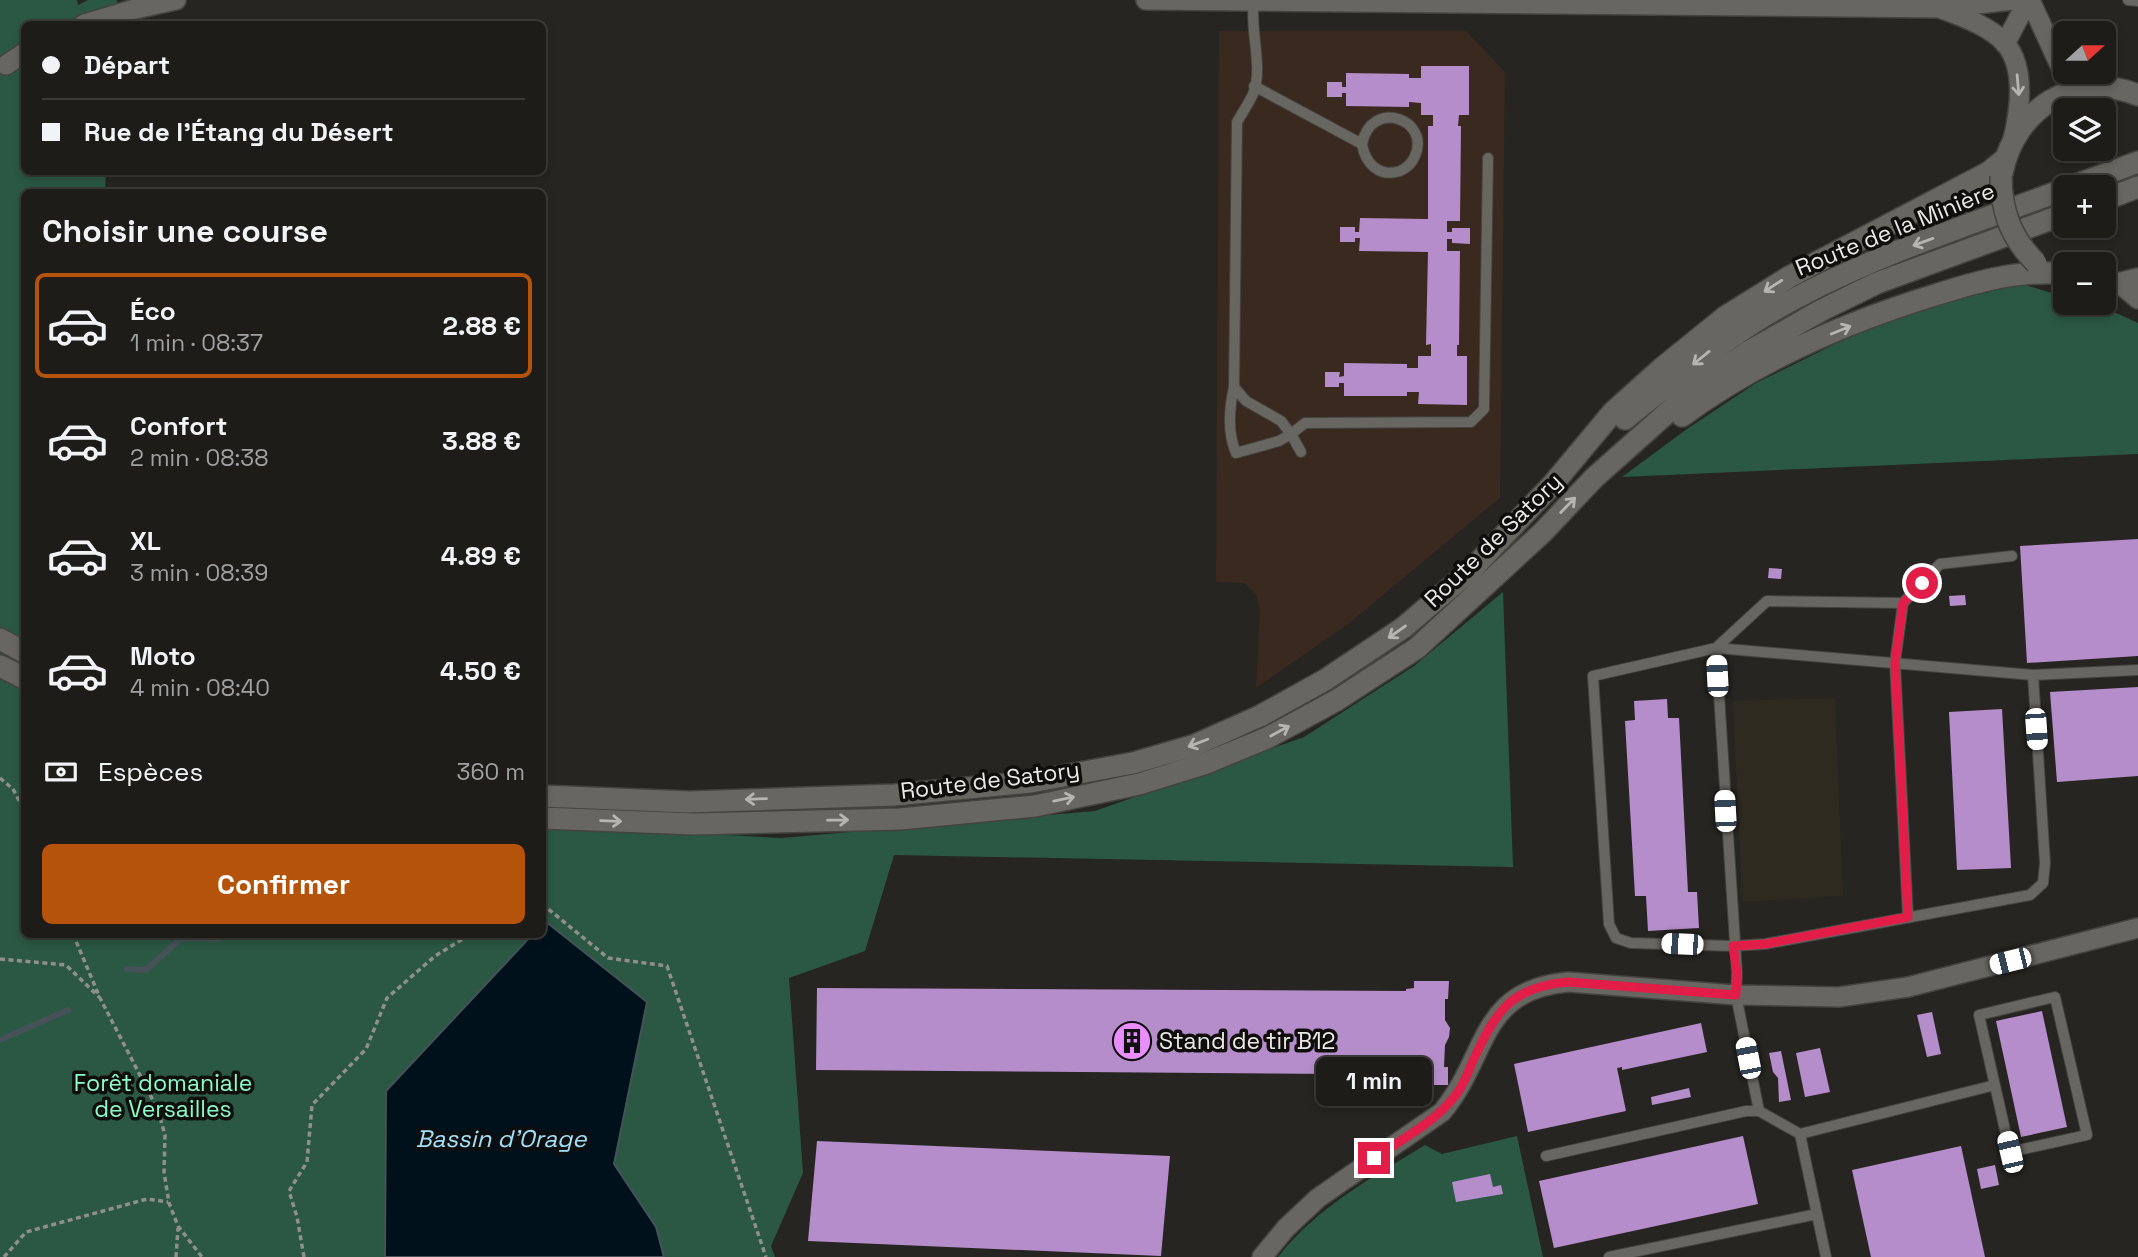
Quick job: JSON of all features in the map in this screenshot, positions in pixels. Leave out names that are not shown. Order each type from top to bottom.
[{"type":"main road","points":[[2050,272],[2020,245],[2008,224],[2003,208],[2003,167],[2013,139],[2027,119],[2060,95],[2092,87],[2138,95]]},
{"type":"main road","points":[[2103,175],[2138,162]]},
{"type":"main road","points":[[1553,484],[1613,412],[1725,317],[1789,276],[2003,167]]},
{"type":"main road","points":[[2116,195],[2138,187]]},
{"type":"main road","name":"Route de la Minière","points":[[1553,484],[1620,423],[1713,348],[1793,299],[1885,256],[2053,193]]},
{"type":"main road","name":"Route de la Minière","points":[[1594,478],[1695,388],[1797,323],[1877,284],[2053,218]]},
{"type":"main road","points":[[1594,478],[1700,402],[1815,340],[1900,306],[1952,290],[2013,275],[2050,272]]},
{"type":"main road","name":"Route de Satory","points":[[546,818],[694,824],[900,818],[1035,806],[1139,784],[1203,764],[1267,738],[1337,700],[1416,648],[1543,532],[1594,478]]},
{"type":"main road","name":"Route de Satory","points":[[546,796],[689,802],[894,795],[1031,782],[1133,763],[1195,745],[1260,716],[1325,680],[1403,628],[1471,571],[1553,484]]},
{"type":"main road","points":[[0,639],[21,650]]},
{"type":"main road","points":[[0,666],[21,676]]},
{"type":"street","points":[[94,21],[176,0]]},
{"type":"street","points":[[1146,0],[1941,8],[2014,0]]},
{"type":"street","points":[[2005,44],[2029,0]]},
{"type":"street","points":[[2029,0],[2062,70],[2076,83],[2092,87]]},
{"type":"street","points":[[1941,8],[1978,23],[2005,44],[2015,62],[2019,86],[2019,113],[2013,139]]},
{"type":"street","points":[[6,65],[21,55]]},
{"type":"street","points":[[2121,284],[2138,299]]},
{"type":"street","points":[[1262,1257],[1286,1228],[1318,1198],[1442,1112],[1458,1093],[1489,1027],[1502,1010],[1522,993],[1544,984],[1568,982],[1736,995],[1839,998],[1908,987],[2138,928]]},
{"type":"lane","points":[[1254,1],[1251,14],[1256,66],[1254,92],[1237,122],[1234,387],[1229,409],[1232,443],[1236,453],[1279,441],[1305,423],[1471,422],[1484,409],[1488,158]]},
{"type":"lane","points":[[1254,86],[1362,144]]},
{"type":"lane","points":[[1393,117],[1409,124],[1414,130],[1418,147],[1412,163],[1405,169],[1389,173],[1373,167],[1363,152],[1362,144],[1368,127],[1375,121],[1393,117]]},
{"type":"lane","points":[[1234,387],[1246,401],[1281,421],[1301,452]]},
{"type":"lane","points":[[1908,917],[1895,663],[1903,603],[1940,564],[2012,556]]},
{"type":"lane","points":[[1716,649],[1767,601],[1903,603]]},
{"type":"lane","points":[[1716,649],[1733,946],[1737,973],[1736,995],[1759,1111]]},
{"type":"lane","points":[[2033,675],[2045,863],[2043,883],[2030,895],[1765,944],[1733,946],[1631,943],[1616,938],[1609,924],[1592,676],[1716,649],[2033,675],[2138,670]]},
{"type":"lane","points":[[2055,997],[2087,1135],[2010,1152],[1995,1085],[1979,1015],[2055,997]]},
{"type":"lane","points":[[1546,1156],[1746,1111],[1759,1111],[1800,1134],[1995,1085]]},
{"type":"lane","points":[[1800,1134],[1826,1257]]},
{"type":"lane","points":[[1609,1257],[1817,1214]]},
{"type":"path","points":[[0,779],[13,789],[21,804]]},
{"type":"path","points":[[546,909],[608,958],[667,966],[766,1257]]},
{"type":"path","points":[[75,938],[100,998],[158,1110],[165,1135],[164,1172],[169,1203],[178,1226],[202,1257]]},
{"type":"path","points":[[304,1257],[289,1191],[307,1162],[312,1105],[366,1049],[387,998],[435,956],[464,938]]},
{"type":"path","points":[[0,959],[66,965],[100,998]]},
{"type":"path","points":[[4,1257],[26,1232],[147,1199],[169,1203]]},
{"type":"path","points":[[176,1257],[178,1226]]},
{"type":"shaded area","points":[[1219,31],[1466,31],[1505,72],[1500,498],[1348,624],[1256,688],[1260,611],[1256,595],[1245,583],[1216,582]]},
{"type":"shaded area","points":[[1835,698],[1843,896],[1742,902],[1733,701]]},
{"type":"green space","name":"Forêt domaniale de Versailles","points":[[0,0],[77,0],[78,5],[88,0],[117,0],[115,21],[21,21],[21,175],[106,175],[105,189],[21,189],[21,938],[546,938],[546,821],[616,829],[781,838],[1095,811],[1304,737],[1414,666],[1503,592],[1513,867],[894,855],[865,951],[789,978],[803,1173],[771,1246],[775,1257],[0,1257]]},
{"type":"green space","points":[[2022,284],[2053,293],[2053,315],[2116,314],[2138,323],[2138,454],[1622,477],[1756,383],[1913,310]]},
{"type":"green space","points":[[1517,1136],[1543,1257],[1278,1257],[1293,1239],[1328,1208],[1425,1145],[1442,1154]]},
{"type":"water","name":"Bassin d'Orage","points":[[546,922],[647,1002],[614,1164],[656,1227],[664,1257],[385,1257],[386,1091],[529,938],[546,938]]},
{"type":"building","points":[[1421,66],[1469,66],[1469,115],[1459,115],[1458,126],[1461,126],[1460,221],[1447,221],[1447,232],[1452,232],[1452,228],[1470,228],[1470,244],[1452,243],[1452,239],[1447,239],[1447,251],[1460,251],[1457,356],[1467,356],[1467,405],[1418,404],[1419,392],[1407,392],[1407,396],[1344,396],[1344,383],[1339,383],[1339,387],[1325,387],[1325,372],[1340,372],[1339,377],[1344,376],[1344,363],[1407,364],[1407,368],[1418,368],[1418,356],[1431,356],[1431,344],[1426,345],[1428,252],[1359,251],[1360,238],[1355,238],[1355,242],[1340,242],[1340,227],[1355,227],[1355,232],[1359,232],[1360,218],[1428,219],[1428,126],[1433,126],[1433,115],[1421,115],[1421,103],[1409,102],[1409,107],[1346,106],[1346,93],[1342,93],[1342,97],[1327,97],[1327,82],[1342,82],[1342,87],[1346,87],[1346,73],[1409,74],[1409,78],[1421,78]]},
{"type":"building","points":[[2138,539],[2138,656],[2027,663],[2020,546]]},
{"type":"building","points":[[1769,568],[1782,569],[1781,579],[1768,578]]},
{"type":"building","points":[[1965,595],[1966,605],[1950,606],[1949,596]]},
{"type":"building","points":[[2138,687],[2138,776],[2057,782],[2050,692]]},
{"type":"building","points":[[1667,699],[1668,718],[1679,718],[1688,892],[1697,892],[1699,928],[1648,931],[1646,896],[1635,896],[1625,721],[1635,720],[1634,701]]},
{"type":"building","points":[[2002,709],[2011,868],[1957,870],[1949,712]]},
{"type":"building","name":"Stand de tir B12","points":[[1414,981],[1449,981],[1448,999],[1445,999],[1445,1020],[1450,1028],[1445,1045],[1444,1067],[1448,1067],[1448,1085],[1429,1085],[1429,1097],[1413,1096],[1413,1092],[1404,1092],[1404,1102],[1394,1102],[1394,1092],[1340,1091],[1340,1074],[816,1070],[817,988],[1406,991],[1414,988]]},
{"type":"building","points":[[2042,1011],[2067,1127],[2021,1137],[1996,1021]]},
{"type":"building","points":[[1932,1012],[1941,1054],[1927,1057],[1917,1015]]},
{"type":"building","points":[[1701,1023],[1707,1052],[1622,1070],[1622,1067],[1617,1068],[1626,1111],[1528,1132],[1514,1064]]},
{"type":"building","points":[[1820,1048],[1830,1092],[1805,1097],[1796,1053]]},
{"type":"building","points":[[1781,1051],[1791,1100],[1779,1102],[1778,1078],[1773,1072],[1769,1053]]},
{"type":"building","points":[[1689,1088],[1691,1097],[1652,1105],[1651,1097]]},
{"type":"building","points":[[1743,1136],[1758,1204],[1554,1248],[1539,1181]]},
{"type":"building","points":[[817,1141],[1170,1156],[1161,1256],[808,1241]]},
{"type":"building","points":[[1961,1146],[1985,1257],[1871,1257],[1852,1170]]},
{"type":"building","points":[[1995,1165],[1999,1185],[1981,1189],[1977,1169]]},
{"type":"building","points":[[1490,1174],[1493,1187],[1501,1185],[1503,1194],[1456,1202],[1452,1182]]},
{"type":"waterway","points":[[127,969],[146,970],[179,940],[186,938]]},
{"type":"waterway","points":[[186,938],[221,938]]},
{"type":"waterway","points":[[0,1040],[68,1010]]},
{"type":"place","name":"Stand de tir B12","points":[[1132,1041]]},
{"type":"route","points":[[1374,1158],[1442,1112],[1458,1093],[1489,1027],[1502,1010],[1522,993],[1544,984],[1568,982],[1736,995],[1737,973],[1733,946],[1765,944],[1908,917],[1895,663],[1903,603],[1922,583]]}]
